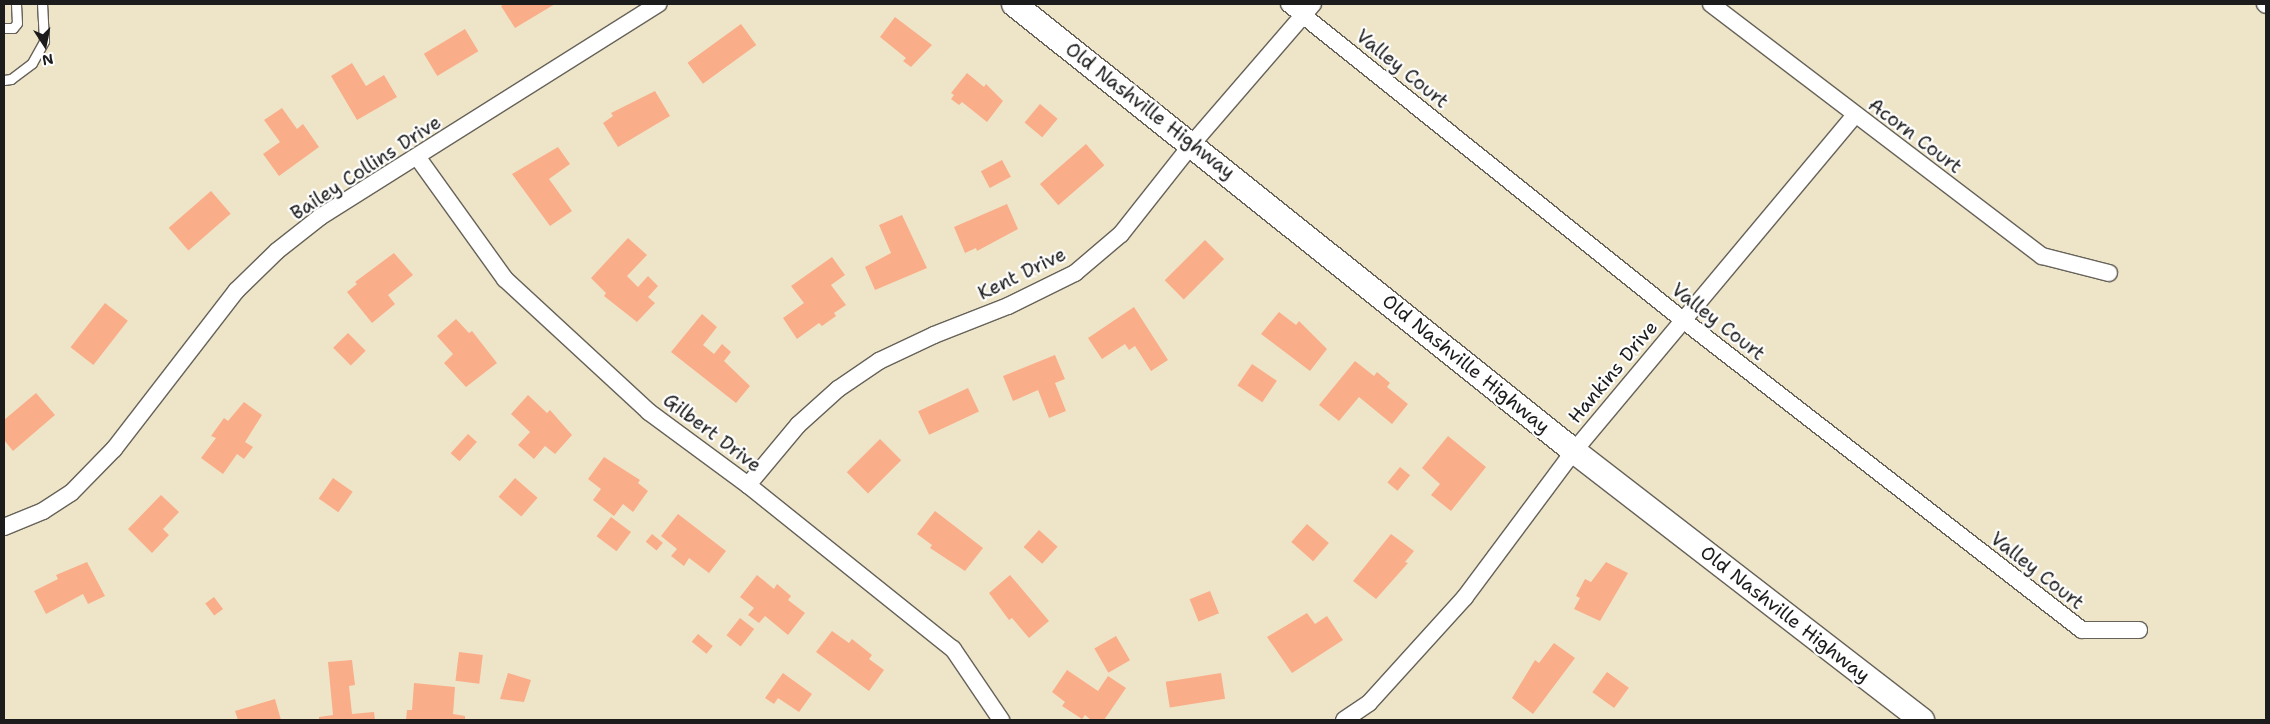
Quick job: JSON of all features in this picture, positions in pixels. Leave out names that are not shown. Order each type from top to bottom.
[{"type":"main road","name":"Old Nashville Highway","points":[[1014,4],[1192,144],[1574,451],[1922,720]]},
{"type":"street","name":"Bailey Collins Drive","points":[[4,526],[43,511],[71,493],[114,449],[236,291],[277,251],[320,217],[418,158],[658,4]]},
{"type":"street","name":"Valley Court","points":[[1289,4],[1308,10],[1683,320],[2082,630],[2139,630]]},
{"type":"street","name":"Acorn Court","points":[[1711,4],[1854,115],[2042,256],[2108,273]]},
{"type":"street","name":"Kent Drive","points":[[748,485],[798,425],[838,389],[879,361],[934,335],[1008,306],[1075,274],[1121,234],[1192,144],[1308,10]]},
{"type":"street","name":"Hankins Drive","points":[[1344,720],[1369,703],[1465,597],[1574,451],[1854,115]]},
{"type":"street","name":"Gilbert Drive","points":[[418,158],[505,279],[649,412],[748,485],[953,650],[1001,720]]},
{"type":"lane","points":[[4,28],[13,28],[17,23],[16,4]]},
{"type":"lane","points":[[4,80],[11,79],[32,64],[44,41],[42,4]]},
{"type":"building","points":[[505,4],[555,4],[515,28],[501,6]]},
{"type":"building","points":[[895,17],[932,45],[911,67],[903,61],[906,58],[880,37]]},
{"type":"building","points":[[741,24],[756,45],[703,84],[688,63]]},
{"type":"building","points":[[465,29],[478,51],[437,76],[424,54]]},
{"type":"building","points":[[352,63],[366,86],[384,75],[397,97],[357,120],[331,76]]},
{"type":"building","points":[[967,73],[984,87],[986,84],[1003,101],[987,122],[962,102],[959,105],[951,99],[954,95],[951,93]]},
{"type":"building","points":[[655,91],[670,116],[618,147],[603,123],[613,116],[611,113]]},
{"type":"building","points":[[1040,104],[1058,119],[1042,137],[1025,122]]},
{"type":"building","points":[[282,108],[297,129],[303,124],[319,147],[279,176],[263,154],[280,142],[264,120]]},
{"type":"building","points":[[1086,144],[1104,165],[1058,205],[1040,184]]},
{"type":"building","points":[[558,147],[570,164],[549,179],[572,211],[550,226],[512,174]]},
{"type":"building","points":[[1002,160],[1011,177],[990,188],[981,171]]},
{"type":"building","points":[[211,191],[231,214],[188,250],[169,228]]},
{"type":"building","points":[[1007,204],[1018,229],[977,251],[976,248],[965,253],[954,227]]},
{"type":"building","points":[[902,215],[927,268],[875,290],[865,267],[891,253],[879,225]]},
{"type":"building","points":[[628,238],[647,255],[627,276],[638,287],[648,276],[658,286],[648,297],[655,303],[637,322],[604,296],[606,293],[591,278]]},
{"type":"building","points":[[1205,240],[1224,259],[1184,299],[1165,280]]},
{"type":"building","points":[[394,253],[413,275],[388,295],[395,304],[372,323],[347,292],[357,284],[355,282]]},
{"type":"building","points":[[832,257],[845,275],[831,285],[846,305],[834,313],[836,316],[822,326],[819,323],[797,339],[783,318],[804,303],[791,286]]},
{"type":"building","points":[[105,303],[128,321],[93,365],[71,347]]},
{"type":"building","points":[[1134,307],[1168,360],[1151,371],[1135,346],[1129,350],[1125,344],[1102,359],[1088,338]]},
{"type":"building","points":[[1279,312],[1296,325],[1299,321],[1327,349],[1310,371],[1261,334]]},
{"type":"building","points":[[702,314],[717,327],[703,345],[714,354],[722,344],[731,352],[724,361],[750,386],[736,403],[671,352]]},
{"type":"building","points":[[456,319],[469,333],[472,331],[497,363],[466,387],[444,363],[453,354],[437,336]]},
{"type":"building","points":[[348,333],[366,351],[351,366],[333,348]]},
{"type":"building","points":[[1055,355],[1065,379],[1055,383],[1066,411],[1049,418],[1038,390],[1013,401],[1003,376]]},
{"type":"building","points":[[1355,361],[1374,376],[1377,372],[1390,383],[1387,387],[1408,404],[1392,424],[1359,397],[1339,421],[1319,405]]},
{"type":"building","points":[[1252,364],[1277,381],[1262,402],[1237,386]]},
{"type":"building","points":[[968,388],[979,412],[929,435],[918,411]]},
{"type":"building","points":[[36,393],[55,415],[13,451],[4,440],[4,420]]},
{"type":"building","points":[[528,395],[547,413],[550,410],[572,435],[555,454],[545,446],[534,459],[518,445],[530,432],[511,414]]},
{"type":"building","points":[[244,402],[262,415],[245,442],[253,447],[244,459],[237,454],[223,474],[201,458],[216,438],[211,436],[224,418],[228,421]]},
{"type":"building","points":[[468,434],[477,442],[460,461],[451,453]]},
{"type":"building","points":[[1448,436],[1486,467],[1451,511],[1431,495],[1440,484],[1422,468]]},
{"type":"building","points":[[880,439],[901,460],[868,493],[847,472]]},
{"type":"building","points":[[604,457],[640,480],[638,483],[648,491],[633,512],[623,504],[614,516],[593,500],[601,489],[588,479]]},
{"type":"building","points":[[1400,467],[1410,475],[1398,491],[1387,483]]},
{"type":"building","points":[[333,478],[353,492],[338,512],[319,498]]},
{"type":"building","points":[[515,478],[538,498],[521,517],[499,497]]},
{"type":"building","points":[[161,495],[179,512],[163,529],[169,535],[152,553],[128,529]]},
{"type":"building","points":[[935,511],[983,548],[965,571],[930,548],[932,545],[917,534]]},
{"type":"building","points":[[678,514],[726,551],[709,573],[689,558],[684,566],[671,556],[677,549],[661,536]]},
{"type":"building","points":[[611,517],[631,532],[617,551],[597,536]]},
{"type":"building","points":[[1307,524],[1329,543],[1313,561],[1291,542]]},
{"type":"building","points":[[1039,530],[1058,547],[1042,564],[1024,547]]},
{"type":"building","points":[[652,534],[663,543],[657,551],[646,542]]},
{"type":"building","points":[[1391,534],[1414,551],[1405,562],[1408,563],[1376,599],[1353,581]]},
{"type":"building","points":[[87,562],[105,596],[88,604],[83,594],[46,614],[34,591],[58,579],[56,575]]},
{"type":"building","points":[[1606,562],[1628,573],[1600,621],[1574,609],[1580,598],[1576,596],[1585,579],[1591,582]]},
{"type":"building","points":[[757,575],[774,589],[777,584],[791,596],[788,600],[805,613],[788,635],[765,616],[759,623],[748,615],[754,608],[740,597]]},
{"type":"building","points":[[1010,575],[1049,621],[1029,638],[1012,618],[1009,620],[989,593]]},
{"type":"building","points":[[1210,591],[1219,613],[1199,621],[1190,599]]},
{"type":"building","points":[[214,597],[223,609],[214,616],[205,604]]},
{"type":"building","points":[[1307,613],[1315,624],[1327,616],[1343,640],[1292,673],[1267,637]]},
{"type":"building","points":[[740,618],[754,629],[741,646],[726,635]]},
{"type":"building","points":[[832,631],[849,643],[852,639],[872,655],[869,659],[884,670],[869,691],[816,652]]},
{"type":"building","points":[[698,634],[713,646],[706,654],[692,642]]},
{"type":"building","points":[[1116,636],[1130,660],[1108,673],[1094,648]]},
{"type":"building","points":[[1554,643],[1575,658],[1533,714],[1512,698],[1535,660],[1539,663]]},
{"type":"building","points":[[459,652],[483,655],[479,684],[455,681]]},
{"type":"building","points":[[352,660],[355,685],[349,686],[352,714],[374,712],[375,720],[319,720],[319,717],[333,715],[328,662]]},
{"type":"building","points":[[1067,670],[1098,691],[1108,676],[1126,688],[1104,720],[1091,720],[1085,715],[1082,719],[1062,706],[1065,702],[1052,692]]},
{"type":"building","points":[[1607,672],[1629,688],[1614,708],[1592,692]]},
{"type":"building","points":[[508,673],[531,680],[524,702],[500,699]]},
{"type":"building","points":[[783,673],[812,694],[799,712],[778,698],[774,704],[765,698]]},
{"type":"building","points":[[1221,673],[1225,699],[1170,707],[1166,682]]},
{"type":"building","points":[[414,683],[455,687],[453,714],[465,716],[465,720],[406,720],[407,710],[412,710]]},
{"type":"building","points":[[275,699],[281,720],[238,720],[235,711]]}]
